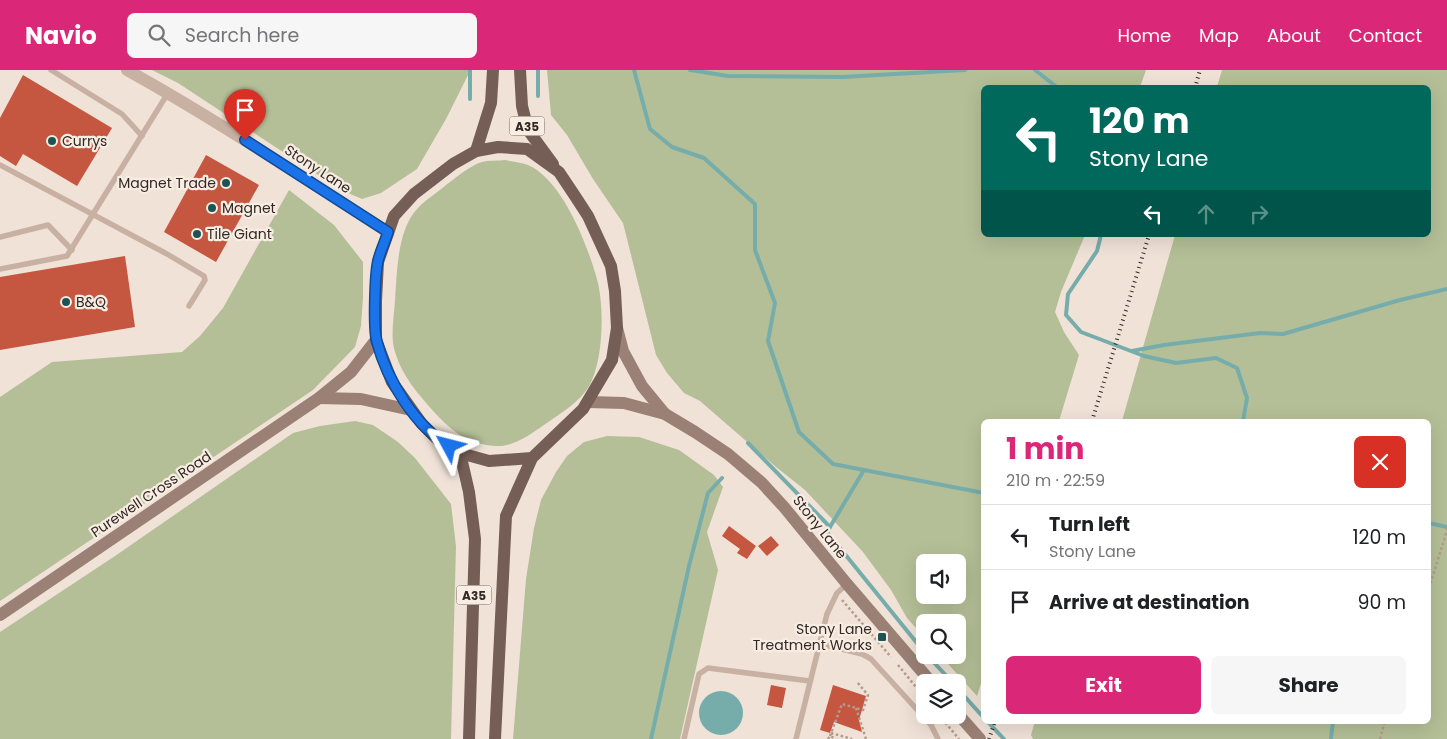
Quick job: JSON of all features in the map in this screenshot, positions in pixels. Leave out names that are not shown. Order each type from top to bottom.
[{"type":"main road","points":[[476,151],[492,103],[494,70]]},
{"type":"main road","name":"A35","points":[[520,70],[522,106],[528,130],[559,172]]},
{"type":"main road","points":[[498,147],[527,149],[559,172],[588,216],[611,266],[615,291],[617,328],[612,360],[588,402],[532,458],[489,461],[460,453],[438,440],[411,410],[392,382],[376,340],[378,262],[394,216],[414,194],[453,164],[476,151],[498,147]]},
{"type":"main road","name":"Stony Lane","points":[[617,328],[623,351],[642,386],[665,414]]},
{"type":"main road","name":"Purewell Cross Road","points":[[0,615],[319,398],[351,372],[376,340]]},
{"type":"main road","points":[[319,398],[361,398],[411,410]]},
{"type":"main road","name":"Stony Lane","points":[[588,402],[624,403],[665,414],[720,449],[762,483],[805,530],[847,584],[924,674]]},
{"type":"main road","name":"A35","points":[[460,453],[469,492],[476,539],[469,739]]},
{"type":"main road","name":"A35","points":[[495,739],[506,516],[532,458]]},
{"type":"main road","points":[[966,723],[980,739]]},
{"type":"street","name":"Stony Lane","points":[[127,70],[245,140],[388,232]]},
{"type":"lane","points":[[51,70],[122,114],[142,136]]},
{"type":"lane","points":[[0,269],[67,256],[168,93]]},
{"type":"lane","points":[[0,165],[94,214],[204,276],[205,280],[189,306]]},
{"type":"lane","points":[[0,237],[48,225],[72,250]]},
{"type":"lane","points":[[796,739],[827,614],[836,593],[847,584]]},
{"type":"lane","points":[[821,644],[862,654],[871,659],[931,725],[938,739]]},
{"type":"lane","points":[[684,739],[699,674],[708,668],[810,680]]},
{"type":"path","points":[[1431,582],[1446,537],[1447,527]]},
{"type":"path","points":[[896,662],[916,687]]},
{"type":"path","points":[[830,736],[842,704],[863,710],[868,695],[857,682]]},
{"type":"path","points":[[856,708],[866,739]]},
{"type":"path","points":[[946,724],[959,739]]},
{"type":"path","points":[[1380,739],[1384,724]]},
{"type":"path","points":[[830,736],[836,739]]},
{"type":"path","points":[[830,736],[852,739]]},
{"type":"green space","points":[[152,70],[470,70],[446,119],[417,169],[381,193],[362,199],[341,190],[178,83]]},
{"type":"green space","points":[[547,70],[1146,70],[1141,85],[981,85],[981,237],[1084,237],[1061,292],[1055,312],[1064,332],[1079,355],[1060,419],[981,419],[981,683],[977,696],[966,684],[966,674],[957,674],[948,664],[966,664],[966,614],[916,614],[916,628],[907,618],[891,590],[863,552],[805,490],[700,401],[684,393],[667,373],[656,355],[623,223],[593,179],[567,135],[551,115]]},
{"type":"green space","points":[[1222,70],[1447,70],[1447,739],[1033,739],[1031,735],[1034,724],[1431,724],[1431,419],[1123,419],[1174,237],[1431,237],[1431,85],[1218,85]]},
{"type":"green space","points":[[505,160],[528,165],[541,173],[552,185],[573,216],[594,268],[600,294],[602,319],[596,370],[584,394],[565,411],[527,436],[509,445],[495,446],[477,443],[462,436],[442,420],[423,399],[406,377],[398,361],[393,340],[393,326],[399,252],[411,217],[424,202],[468,169],[482,162]]},
{"type":"green space","points":[[289,190],[334,225],[363,262],[361,326],[355,347],[313,390],[0,601],[0,397],[52,362],[182,352],[200,336],[223,308]]},
{"type":"green space","points":[[355,421],[373,425],[398,442],[415,458],[451,504],[456,546],[451,739],[0,739],[0,632],[115,556],[293,433],[320,426]]},
{"type":"green space","points":[[607,436],[639,437],[679,450],[714,475],[723,487],[707,532],[718,570],[680,739],[513,739],[526,579],[534,528],[541,500],[567,456],[584,442]]},
{"type":"water","points":[[721,691],[733,695],[739,701],[743,713],[739,725],[733,731],[721,735],[709,731],[703,725],[699,713],[703,701],[709,695]]},
{"type":"building","name":"Currys","points":[[23,75],[112,128],[77,186],[23,154],[16,166],[0,156],[0,118]]},
{"type":"building","points":[[206,155],[259,185],[216,262],[164,232]]},
{"type":"building","name":"B&Q","points":[[125,256],[135,327],[0,350],[0,277]]},
{"type":"building","points":[[729,526],[756,546],[747,559],[737,553],[740,549],[722,536]]},
{"type":"building","points":[[771,536],[779,545],[767,556],[758,546]]},
{"type":"building","points":[[771,685],[786,688],[782,708],[767,705]]},
{"type":"building","points":[[833,685],[866,696],[859,720],[862,732],[834,722],[830,733],[820,730]]},
{"type":"waterway","points":[[470,70],[470,99]]},
{"type":"waterway","points":[[538,70],[538,96]]},
{"type":"waterway","points":[[634,70],[650,129],[672,147],[704,158],[755,204],[755,250],[775,303],[768,341],[799,432],[833,464],[864,470],[827,532],[916,642]]},
{"type":"waterway","points":[[690,70],[728,76],[843,77],[965,70]]},
{"type":"waterway","points":[[1035,70],[1054,85]]},
{"type":"waterway","points":[[1100,237],[1097,251],[1068,294],[1066,315],[1081,332],[1144,356],[1176,363],[1216,358],[1237,368],[1247,398],[1243,419]]},
{"type":"waterway","points":[[1132,351],[1260,333],[1283,334],[1400,300],[1447,289]]},
{"type":"waterway","points":[[748,443],[830,527]]},
{"type":"waterway","points":[[864,470],[981,492]]},
{"type":"waterway","points":[[651,739],[689,566],[708,493],[722,478]]},
{"type":"waterway","points":[[1431,523],[1447,527]]},
{"type":"waterway","points":[[935,664],[945,674]]},
{"type":"waterway","points":[[966,698],[981,715]]},
{"type":"waterway","points":[[990,724],[1004,739]]},
{"type":"waterway","points":[[1331,739],[1333,724]]},
{"type":"railway","points":[[1196,85],[1200,70]]},
{"type":"railway","points":[[1093,419],[1148,237]]},
{"type":"railway","points":[[989,739],[994,724]]},
{"type":"place","name":"Currys","points":[[52,141]]},
{"type":"place","name":"Magnet Trade","points":[[226,183]]},
{"type":"place","name":"Magnet","points":[[212,208]]},
{"type":"place","name":"Tile Giant","points":[[197,234]]},
{"type":"place","name":"B&Q","points":[[66,302]]},
{"type":"place","name":"Stony Lane Treatment Works","points":[[882,637]]},
{"type":"route","points":[[245,140],[388,232],[378,262],[376,340],[392,382],[411,410],[438,440],[449,446]]}]
